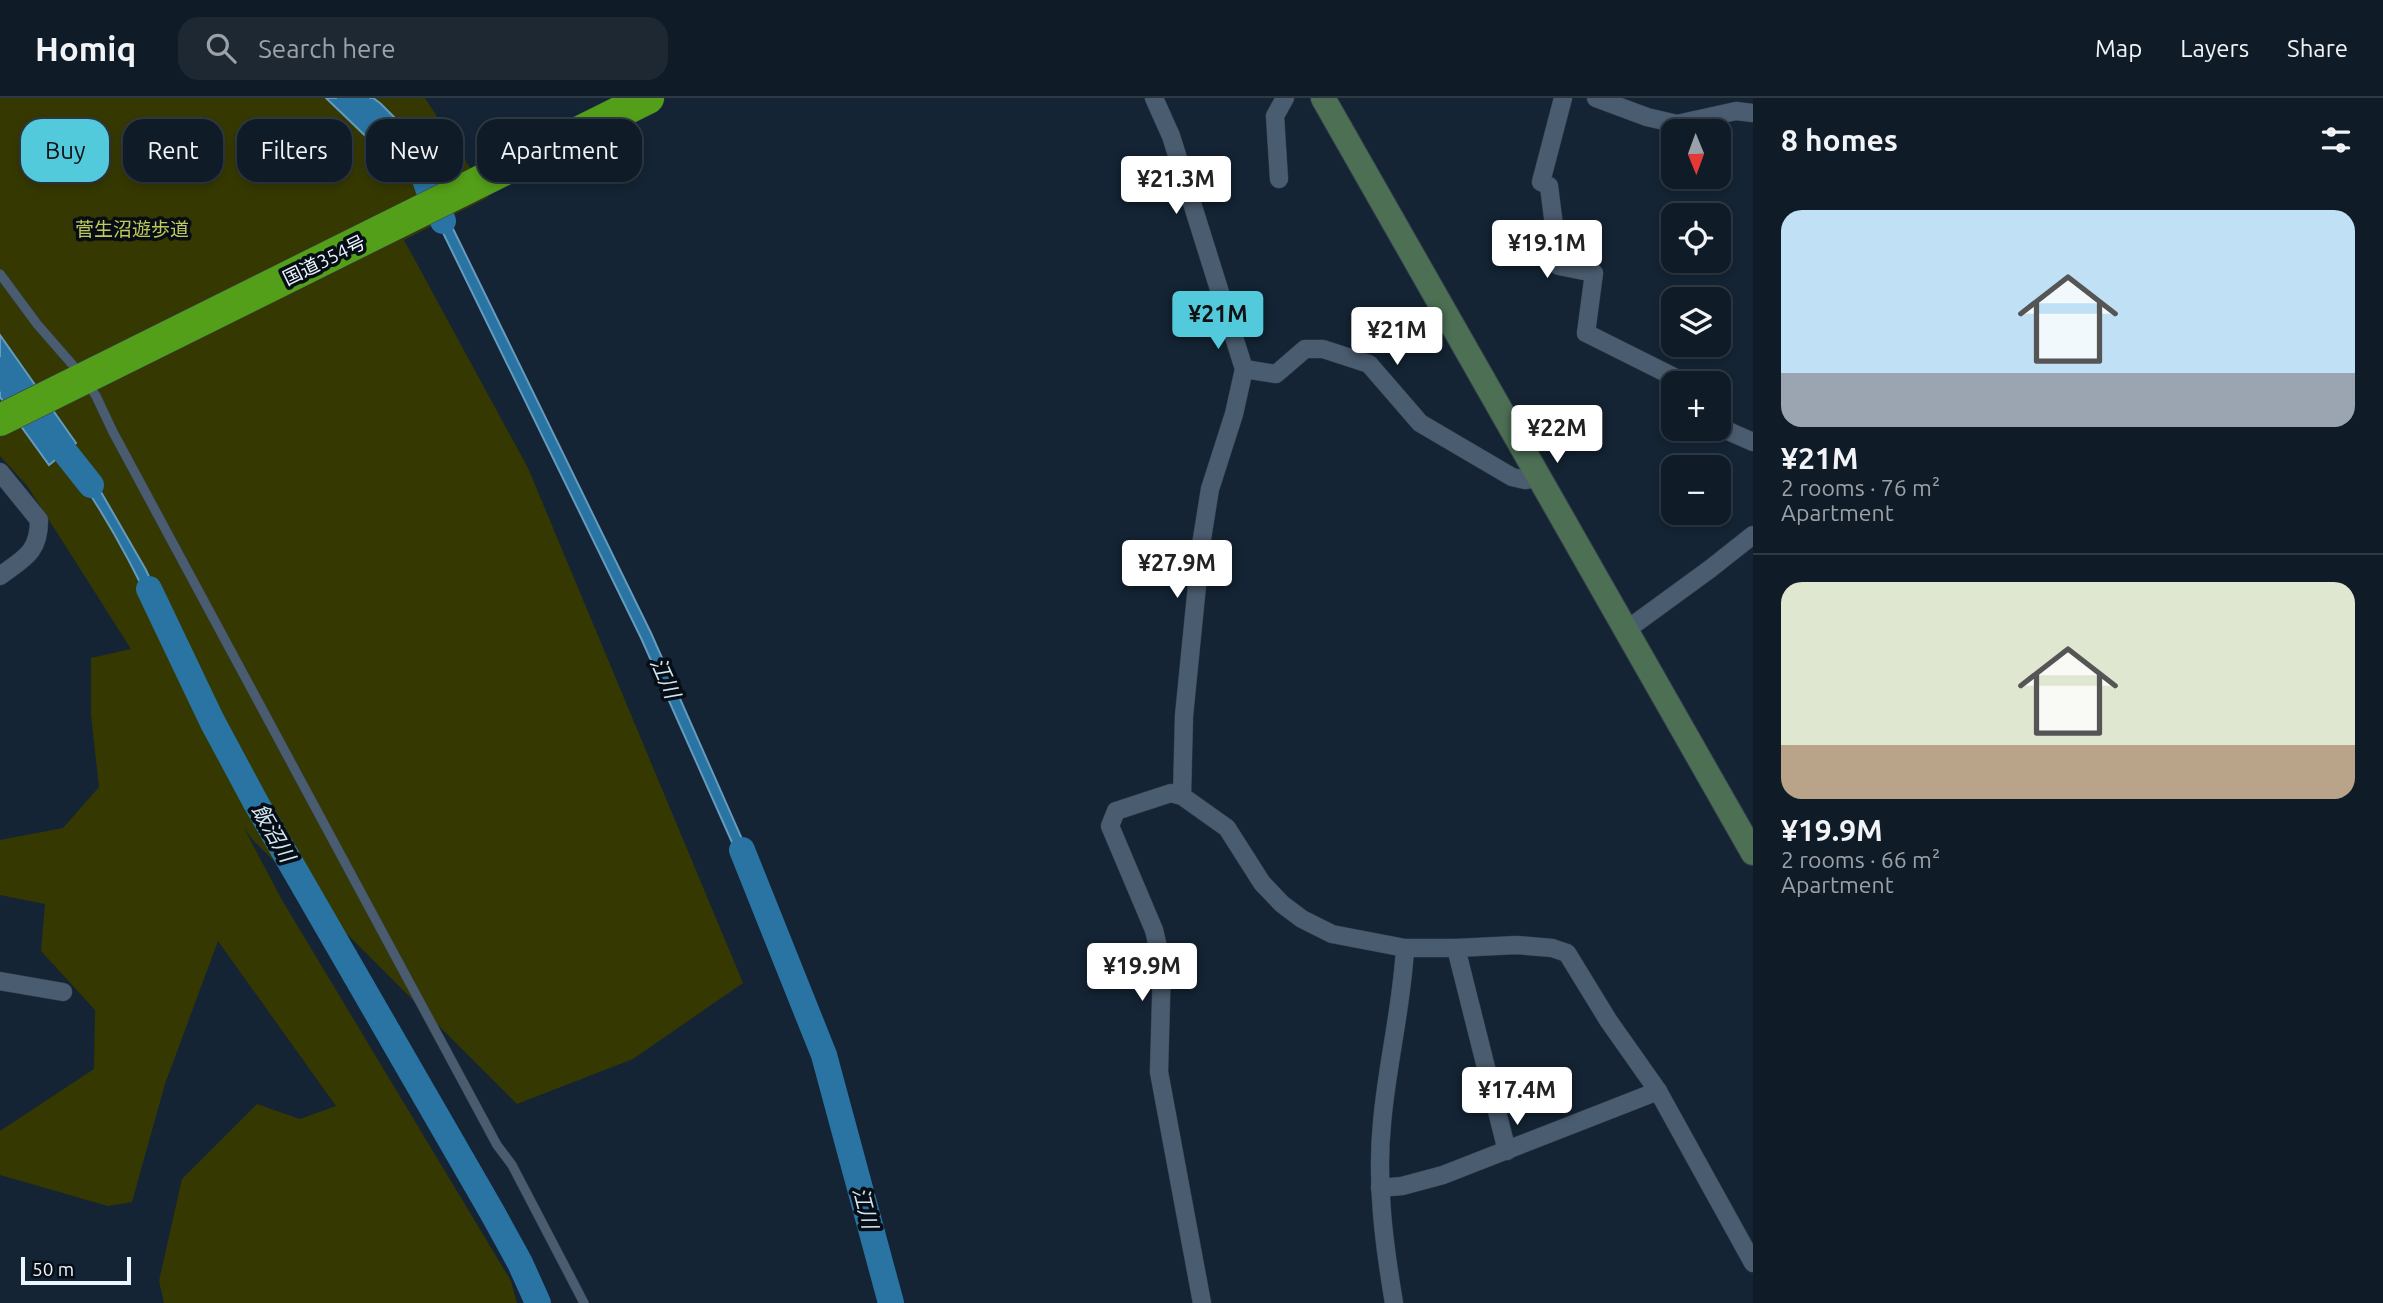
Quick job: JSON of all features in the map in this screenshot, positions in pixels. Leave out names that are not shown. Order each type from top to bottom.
[{"type":"highway","name":"国道354号","points":[[0,419],[648,98]]},
{"type":"street","points":[[1154,98],[1171,136],[1244,369],[1234,414],[1210,489],[1184,716],[1182,796]]},
{"type":"street","points":[[1279,179],[1275,116],[1284,98]]},
{"type":"street","points":[[1323,98],[1753,853]]},
{"type":"street","points":[[1563,98],[1541,181],[1549,186],[1559,266],[1594,273],[1586,333],[1662,371]]},
{"type":"street","points":[[1596,98],[1647,117],[1677,124],[1736,111],[1753,113]]},
{"type":"street","points":[[1244,369],[1276,374],[1305,349],[1323,349],[1370,365],[1420,424],[1512,477],[1525,480],[1538,478]]},
{"type":"street","points":[[1731,432],[1753,442]]},
{"type":"street","points":[[0,472],[39,520],[39,536],[32,552],[0,576]]},
{"type":"street","points":[[1625,631],[1753,535]]},
{"type":"street","points":[[1202,1303],[1159,1072],[1158,1031],[1162,964],[1154,930],[1110,826],[1116,811],[1171,793],[1182,796],[1227,828],[1262,883],[1282,904],[1302,919],[1332,934],[1405,948],[1517,945],[1552,948],[1567,953],[1608,1020],[1658,1091],[1753,1263]]},
{"type":"street","points":[[1394,1303],[1384,1243],[1380,1188],[1381,1124],[1403,988],[1405,948]]},
{"type":"street","points":[[1456,948],[1507,1151]]},
{"type":"street","points":[[0,981],[63,992]]},
{"type":"street","points":[[1380,1188],[1402,1186],[1443,1175],[1658,1091]]},
{"type":"lane","points":[[0,274],[78,381],[96,396],[343,862],[496,1145],[512,1166],[584,1303]]},
{"type":"green space","name":"菅生沼遊歩道","points":[[0,98],[425,98],[439,119],[366,119],[366,182],[463,182],[463,157],[489,197],[404,240],[528,468],[743,983],[633,1059],[517,1104],[244,828],[282,900],[511,1281],[517,1303],[164,1303],[159,1281],[182,1179],[257,1104],[300,1119],[336,1106],[218,941],[165,1084],[132,1202],[108,1206],[0,1175],[0,1131],[94,1069],[95,1010],[41,951],[45,904],[0,895],[0,840],[63,828],[99,787],[91,715],[91,658],[131,649],[28,487],[0,456]]},
{"type":"water","points":[[326,98],[373,98],[396,119],[366,119],[366,136],[352,123],[352,119],[348,119]]},
{"type":"water","points":[[435,192],[651,633],[761,882],[751,885],[641,638],[425,196]]},
{"type":"water","points":[[0,335],[76,443],[49,465],[0,397]]},
{"type":"water","points":[[71,457],[97,485],[146,570],[168,618],[159,622],[117,538],[66,459]]},
{"type":"waterway","name":"江川","points":[[350,98],[420,165],[443,221]]},
{"type":"waterway","name":"飯沼川","points":[[0,370],[91,485]]},
{"type":"waterway","name":"飯沼川","points":[[149,589],[212,721],[256,803],[492,1212],[538,1303]]},
{"type":"waterway","name":"江川","points":[[742,850],[824,1055],[891,1303]]}]
